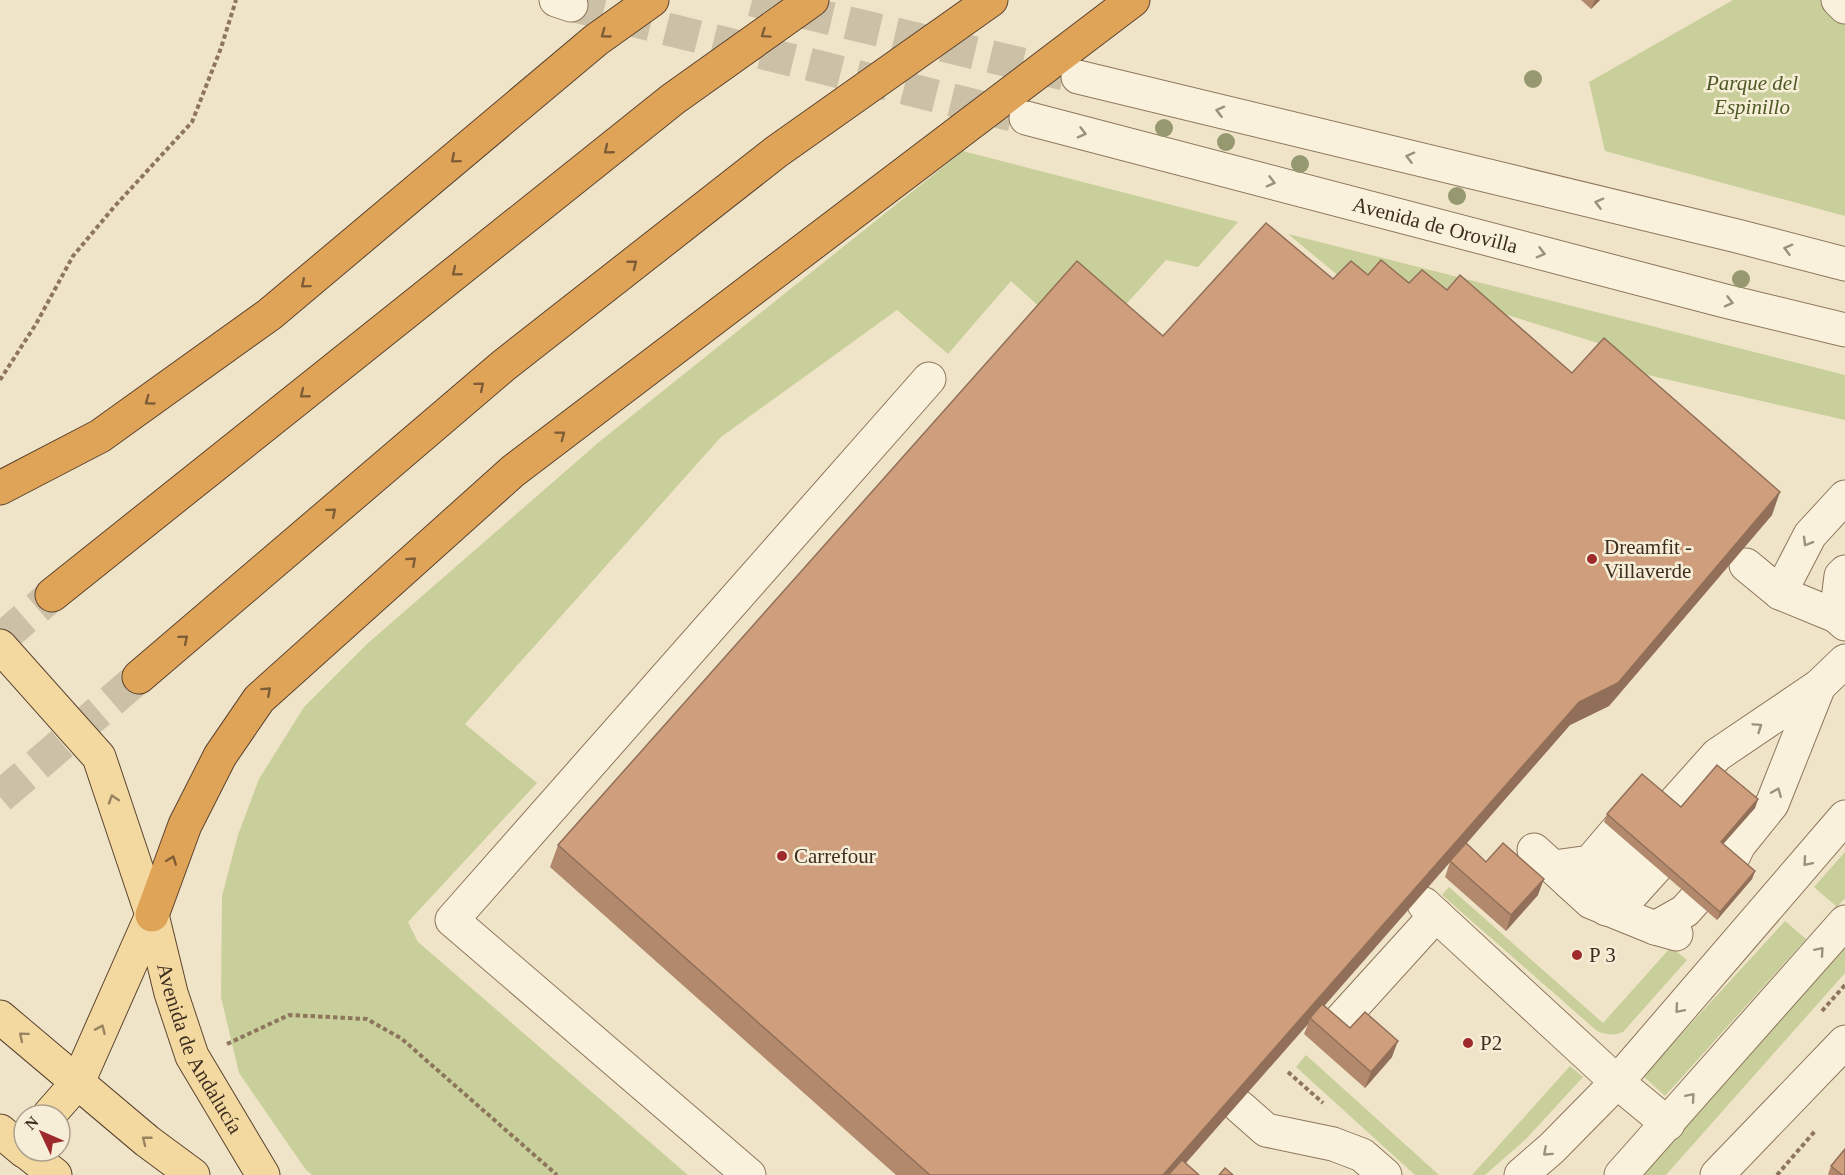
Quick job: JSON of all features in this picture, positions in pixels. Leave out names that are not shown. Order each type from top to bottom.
[{"type":"highway","points":[[0,488],[100,436],[270,314],[597,40],[652,0]]},
{"type":"highway","points":[[52,595],[673,99],[812,0]]},
{"type":"highway","points":[[139,677],[504,366],[776,152],[991,0]]},
{"type":"highway","points":[[152,915],[185,825],[220,756],[259,699],[513,471],[1133,0]]},
{"type":"main road","name":"Avenida de Andalucía","points":[[0,645],[99,757],[152,915],[171,993],[192,1056],[263,1175]]},
{"type":"main road","points":[[60,1103],[78,1082],[152,915]]},
{"type":"main road","points":[[0,1017],[147,1141],[193,1175]]},
{"type":"main road","points":[[38,1163],[55,1175]]},
{"type":"street","points":[[1838,0],[1845,7]]},
{"type":"street","points":[[1078,77],[1845,264]]},
{"type":"street","name":"Avenida de Orovilla","points":[[1026,118],[1725,301],[1845,330]]},
{"type":"street","points":[[749,1175],[452,920],[929,380]]},
{"type":"street","points":[[1780,593],[1810,536],[1845,498]]},
{"type":"street","points":[[1746,566],[1780,593],[1841,620],[1841,576],[1845,572]]},
{"type":"street","points":[[1819,686],[1772,804],[1739,845],[1716,853],[1685,911],[1630,918],[1591,902],[1552,867],[1590,862],[1641,801],[1673,804],[1717,755],[1819,686],[1845,661]]},
{"type":"street","points":[[1521,1175],[1552,1148],[1617,1082],[1845,817]]},
{"type":"street","points":[[1630,918],[1630,896],[1686,834],[1716,853]]},
{"type":"street","points":[[1337,1024],[1430,909],[1617,1082],[1660,1132]]},
{"type":"street","points":[[1621,1175],[1845,922]]},
{"type":"street","points":[[1717,1175],[1845,1042]]},
{"type":"street","points":[[1740,1175],[1845,1051]]},
{"type":"street","points":[[1239,1107],[1266,1130],[1333,1144],[1362,1155],[1385,1175]]},
{"type":"street","points":[[1602,1175],[1660,1132]]},
{"type":"path","points":[[0,380],[36,324],[73,256],[114,207],[192,122],[221,48],[236,0]]},
{"type":"path","points":[[226,1044],[290,1015],[367,1019],[402,1039],[556,1175]]},
{"type":"path","points":[[1776,1175],[1816,1130]]},
{"type":"green space","name":"Parque del Espinillo","points":[[1733,0],[1845,0],[1845,216],[1605,151],[1589,82]]},
{"type":"green space","points":[[963,151],[1238,222],[1198,267],[1166,260],[1111,321],[1045,312],[1011,281],[948,354],[897,310],[721,437],[465,724],[537,783],[408,922],[418,942],[688,1175],[312,1175],[306,1170],[239,1073],[221,997],[222,896],[238,835],[259,779],[304,707],[367,644],[599,442]]},
{"type":"green space","points":[[1288,234],[1845,375],[1845,420],[1639,373],[1608,346],[1452,298],[1340,277]]},
{"type":"green space","points":[[1845,852],[1845,898],[1837,907],[1814,887]]},
{"type":"green space","points":[[1449,887],[1603,1023],[1671,947],[1687,960],[1623,1032],[1613,1034],[1597,1031],[1442,895]]},
{"type":"green space","points":[[1785,921],[1806,939],[1665,1096],[1643,1076]]},
{"type":"green space","points":[[1845,944],[1845,973],[1666,1175],[1641,1175]]},
{"type":"green space","points":[[1306,1055],[1439,1175],[1415,1175],[1296,1067]]},
{"type":"green space","points":[[1570,1066],[1583,1077],[1526,1139],[1485,1175],[1472,1175]]},
{"type":"building","points":[[1266,223],[1333,279],[1351,261],[1368,275],[1381,260],[1409,283],[1422,270],[1447,290],[1460,275],[1572,373],[1604,338],[1780,492],[1618,683],[1579,702],[1163,1175],[930,1175],[558,845],[1077,261],[1163,336]]},
{"type":"building","points":[[1717,765],[1758,799],[1721,842],[1755,871],[1720,912],[1607,814],[1642,774],[1681,807]]},
{"type":"building","points":[[1466,843],[1486,862],[1503,843],[1544,879],[1511,915],[1450,861]]},
{"type":"building","points":[[1322,1004],[1350,1028],[1365,1012],[1398,1041],[1371,1072],[1310,1018]]},
{"type":"building","points":[[1845,1149],[1845,1175],[1842,1175],[1831,1166]]},
{"type":"building","points":[[1182,1160],[1199,1175],[1169,1174]]},
{"type":"building","points":[[1225,1168],[1233,1175],[1219,1175]]},
{"type":"tunnel","points":[[752,0],[1064,74]]},
{"type":"tunnel","points":[[571,5],[1012,115]]},
{"type":"tunnel","points":[[0,640],[52,595]]},
{"type":"tunnel","points":[[0,797],[139,677]]},
{"type":"place","name":"Dreamfit - Villaverde","points":[[1592,559]]},
{"type":"place","name":"Carrefour","points":[[782,856]]},
{"type":"place","name":"P 3","points":[[1577,955]]},
{"type":"place","name":"P2","points":[[1468,1043]]}]
